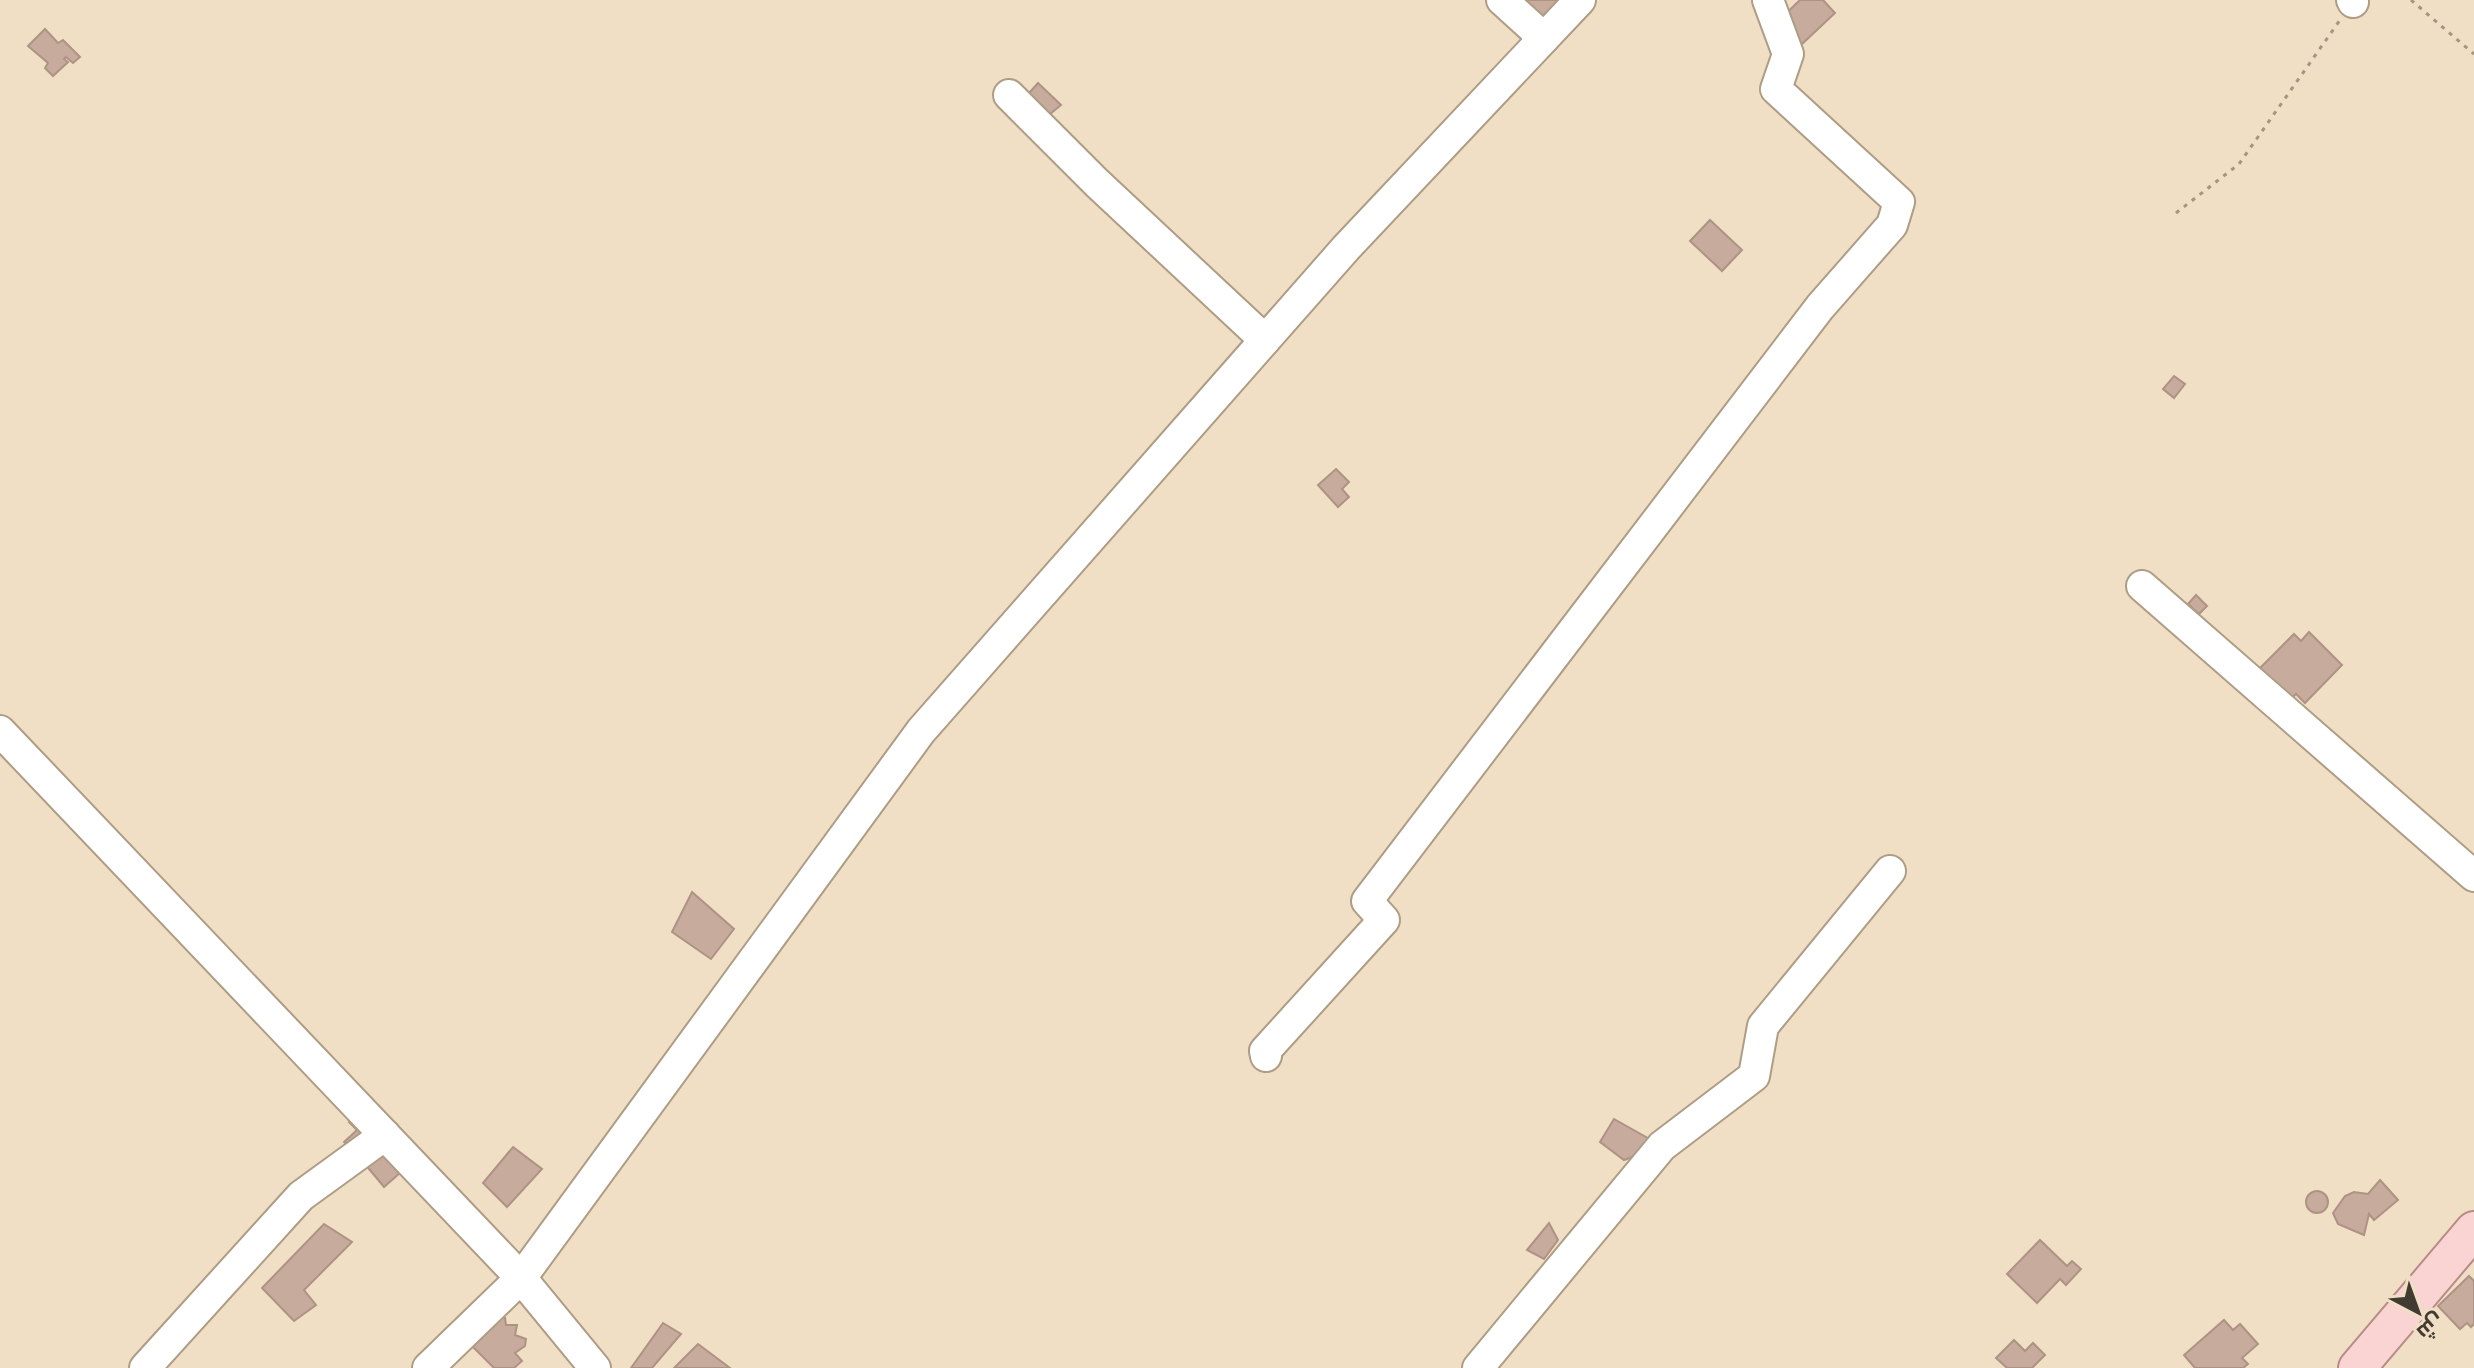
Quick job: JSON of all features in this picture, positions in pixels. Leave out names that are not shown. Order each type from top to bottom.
[{"type":"main road","points":[[2357,1368],[2474,1230]]},
{"type":"street","points":[[1502,0],[1544,38]]},
{"type":"street","points":[[428,1368],[521,1278],[921,731],[1346,248],[1580,0]]},
{"type":"street","points":[[1266,1056],[1265,1051],[1384,920],[1367,901],[1820,307],[1892,225],[1899,202],[1776,89],[1788,54],[1768,0]]},
{"type":"street","points":[[1009,95],[1097,183],[1265,340]]},
{"type":"street","points":[[2142,586],[2474,876]]},
{"type":"street","points":[[0,731],[521,1278],[595,1368]]},
{"type":"street","points":[[1478,1368],[1662,1146],[1754,1076],[1763,1026],[1890,871]]},
{"type":"street","points":[[145,1368],[301,1196],[385,1135]]},
{"type":"path","points":[[2411,0],[2474,54]]},
{"type":"path","points":[[2176,213],[2239,164],[2352,1]]},
{"type":"building","points":[[1510,0],[1556,0],[1558,2],[1540,19]]},
{"type":"building","points":[[1800,0],[1823,0],[1835,13],[1802,44],[1779,20]]},
{"type":"building","points":[[45,29],[58,43],[63,40],[80,57],[73,63],[66,57],[64,59],[68,62],[53,76],[45,68],[48,63],[28,46]]},
{"type":"building","points":[[1038,83],[1061,105],[1043,120],[1022,101]]},
{"type":"building","points":[[1710,220],[1742,250],[1722,271],[1690,241]]},
{"type":"building","points":[[2174,376],[2185,384],[2174,398],[2163,389]]},
{"type":"building","points":[[1336,469],[1349,482],[1342,489],[1349,497],[1338,507],[1318,485]]},
{"type":"building","points":[[2196,595],[2207,606],[2199,614],[2188,604]]},
{"type":"building","points":[[2309,632],[2342,665],[2305,703],[2296,694],[2291,699],[2260,668],[2294,634],[2301,641]]},
{"type":"building","points":[[692,892],[734,929],[711,959],[672,932]]},
{"type":"building","points":[[359,1114],[375,1132],[353,1151],[344,1142],[357,1130],[349,1122]]},
{"type":"building","points":[[1614,1119],[1662,1146],[1624,1160],[1600,1142]]},
{"type":"building","points":[[513,1147],[542,1169],[507,1207],[483,1183]]},
{"type":"building","points":[[381,1150],[400,1173],[384,1187],[365,1164]]},
{"type":"building","points":[[2380,1180],[2398,1200],[2374,1220],[2369,1214],[2364,1235],[2338,1224],[2333,1213],[2345,1196],[2354,1192],[2368,1194]]},
{"type":"building","points":[[2317,1191],[2325,1194],[2328,1202],[2325,1210],[2317,1213],[2309,1210],[2306,1202],[2309,1194]]},
{"type":"building","points":[[1549,1223],[1558,1240],[1544,1259],[1527,1250]]},
{"type":"building","points":[[324,1224],[352,1242],[304,1290],[316,1305],[294,1321],[262,1288]]},
{"type":"building","points":[[2040,1240],[2067,1266],[2072,1261],[2081,1269],[2066,1285],[2060,1279],[2037,1303],[2007,1274]]},
{"type":"building","points":[[2469,1276],[2474,1281],[2474,1324],[2471,1327],[2467,1323],[2460,1329],[2438,1306]]},
{"type":"building","points":[[497,1318],[505,1318],[506,1325],[517,1325],[515,1335],[526,1339],[525,1346],[515,1353],[522,1361],[514,1368],[494,1368],[471,1345]]},
{"type":"building","points":[[2224,1320],[2233,1330],[2240,1324],[2258,1344],[2242,1358],[2248,1364],[2243,1368],[2195,1368],[2184,1355]]},
{"type":"building","points":[[663,1323],[681,1334],[652,1368],[631,1368]]},
{"type":"building","points":[[2014,1340],[2025,1351],[2033,1343],[2045,1355],[2032,1368],[2007,1368],[1996,1358]]},
{"type":"building","points":[[698,1344],[730,1368],[674,1368]]}]
